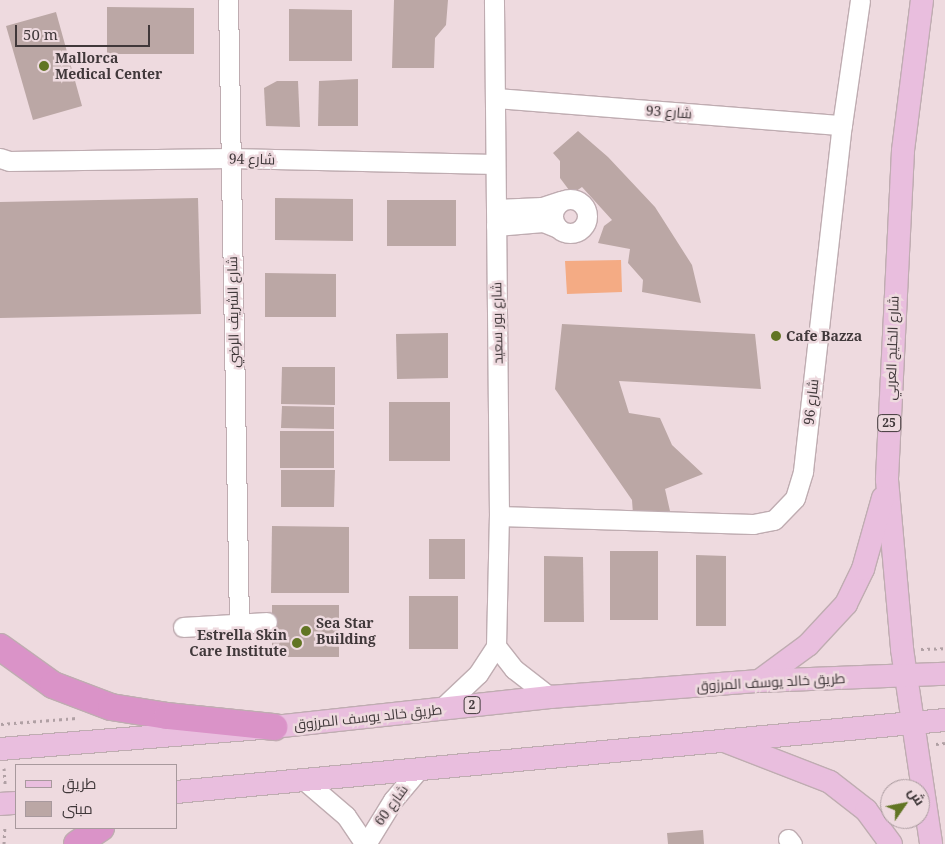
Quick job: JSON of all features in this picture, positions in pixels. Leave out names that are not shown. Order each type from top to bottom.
[{"type":"highway","points":[[0,647],[52,685],[111,707],[167,716],[274,727]]},
{"type":"highway","points":[[77,844],[100,829]]},
{"type":"main road","name":"شارع الخليج العربي","points":[[922,0],[903,151],[887,480],[906,675],[930,844]]},
{"type":"main road","points":[[759,682],[808,645],[846,604],[866,560],[887,480]]},
{"type":"main road","name":"طريق خالد يوسف المرزوق","points":[[1,749],[274,727],[550,697],[759,682],[945,674]]},
{"type":"main road","points":[[178,792],[945,720]]},
{"type":"main road","points":[[721,740],[830,782],[866,810],[891,844]]},
{"type":"street","name":"شارع الشريف الرضي","points":[[228,0],[239,624]]},
{"type":"street","name":"شارع بور سعيد","points":[[494,0],[499,516],[496,646]]},
{"type":"street","name":"شارع 96","points":[[499,516],[753,524],[774,520],[789,507],[799,490],[803,471],[842,125],[860,0]]},
{"type":"street","name":"شارع 93","points":[[496,98],[842,125]]},
{"type":"street","name":"شارع 94","points":[[3,162],[230,158],[495,164]]},
{"type":"street","points":[[558,228],[552,217],[561,201]]},
{"type":"street","points":[[561,201],[580,201],[588,218],[586,225],[576,233],[543,222],[496,217],[561,201]]},
{"type":"street","points":[[183,627],[267,622]]},
{"type":"street","points":[[441,709],[478,674],[496,646],[514,669],[550,697]]},
{"type":"street","name":"شارع 60","points":[[304,780],[346,816],[366,844],[393,800],[420,768]]},
{"type":"path","points":[[0,721],[7,809],[4,844]]},
{"type":"path","points":[[0,825],[7,809]]},
{"type":"shaded area","points":[[621,260],[622,292],[567,294],[565,261]]},
{"type":"building","points":[[394,0],[448,0],[446,25],[435,38],[434,68],[392,68]]},
{"type":"building","points":[[107,7],[194,8],[194,54],[107,54]]},
{"type":"building","points":[[289,9],[352,10],[352,61],[289,61]]},
{"type":"building","name":"Mallorca Medical Center","points":[[56,12],[82,106],[33,120],[6,26]]},
{"type":"building","points":[[358,79],[358,126],[318,126],[319,81]]},
{"type":"building","points":[[277,81],[298,81],[300,127],[266,126],[264,88]]},
{"type":"building","points":[[578,131],[608,157],[655,207],[692,265],[701,303],[642,292],[643,280],[628,263],[630,249],[598,243],[604,226],[612,220],[582,187],[572,194],[560,178],[560,161],[553,153]]},
{"type":"building","points":[[198,198],[201,314],[0,318],[0,202]]},
{"type":"building","points":[[275,198],[353,199],[353,241],[275,240]]},
{"type":"building","points":[[387,200],[456,200],[456,246],[387,246]]},
{"type":"building","points":[[265,273],[336,274],[336,317],[265,317]]},
{"type":"building","points":[[562,324],[755,334],[761,389],[619,381],[629,413],[660,418],[672,445],[703,474],[665,489],[670,511],[633,514],[632,500],[555,389]]},
{"type":"building","points":[[448,333],[448,378],[397,379],[396,334]]},
{"type":"building","points":[[282,367],[335,367],[335,405],[281,404]]},
{"type":"building","points":[[389,402],[450,402],[450,461],[389,461]]},
{"type":"building","points":[[282,406],[334,407],[334,429],[281,428]]},
{"type":"building","points":[[280,431],[334,431],[334,468],[280,468]]},
{"type":"building","points":[[281,470],[335,470],[334,507],[281,507]]},
{"type":"building","points":[[272,526],[349,527],[349,593],[271,593]]},
{"type":"building","points":[[429,539],[465,539],[465,579],[429,579]]},
{"type":"building","points":[[610,551],[658,551],[658,620],[610,620]]},
{"type":"building","points":[[696,555],[726,556],[726,626],[696,626]]},
{"type":"building","points":[[544,556],[583,557],[584,622],[544,622]]},
{"type":"building","points":[[409,596],[458,596],[458,649],[409,649]]},
{"type":"building","name":"Sea Star Building","points":[[272,605],[339,605],[339,657],[272,657]]},
{"type":"building","points":[[703,830],[704,844],[668,844],[667,833]]},
{"type":"place","name":"Mallorca Medical Center","points":[[44,66]]},
{"type":"place","name":"Cafe Bazza","points":[[776,336]]},
{"type":"place","name":"Sea Star Building","points":[[306,631]]},
{"type":"place","name":"Estrella Skin Care Institute","points":[[297,643]]}]
